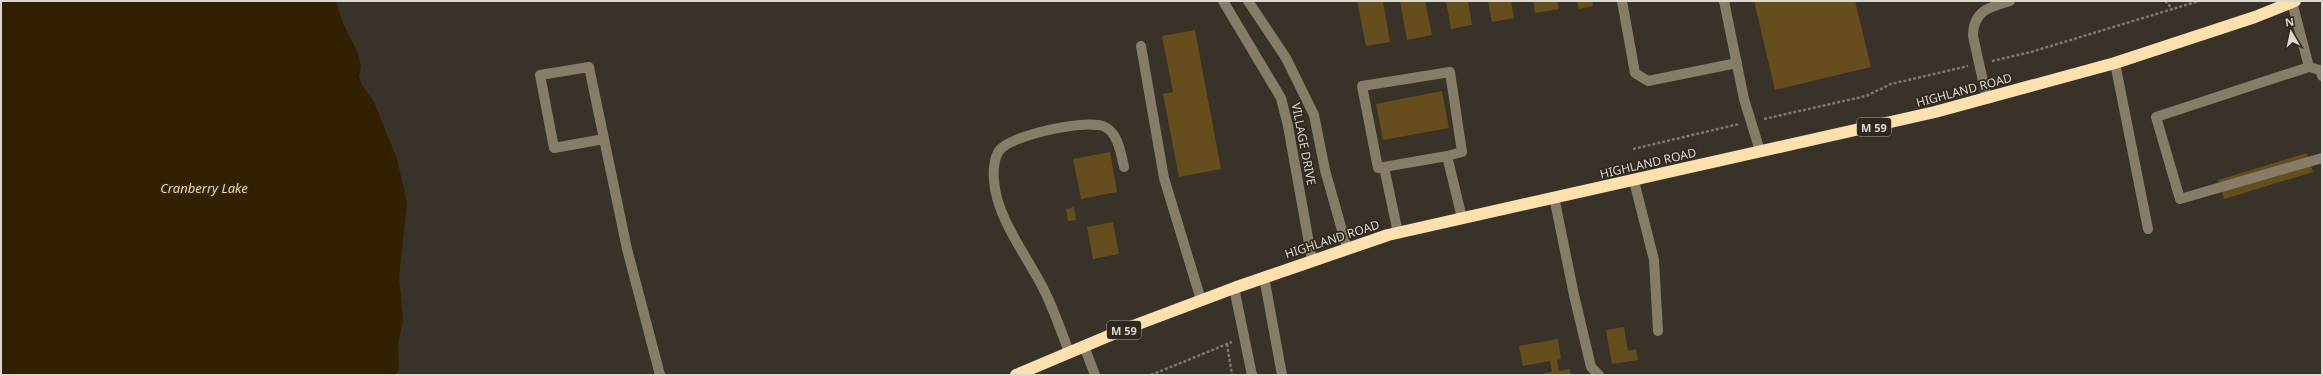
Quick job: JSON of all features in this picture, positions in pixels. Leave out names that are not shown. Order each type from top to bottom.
[{"type":"highway","name":"HIGHLAND ROAD","points":[[1016,375],[1069,352],[1201,300],[1347,248],[1398,233],[1554,197],[1634,181],[1760,151],[1844,134],[1987,99],[2115,63],[2287,2]]},
{"type":"street","name":"VILLAGE DRIVE","points":[[1223,1],[1281,98],[1288,126],[1312,260]]},
{"type":"street","name":"VILLAGE DRIVE","points":[[1248,1],[1286,58],[1314,115],[1325,170],[1347,248]]},
{"type":"street","points":[[1622,1],[1635,73],[1640,77],[1648,81],[1737,63]]},
{"type":"street","points":[[1724,1],[1744,99],[1760,151]]},
{"type":"street","points":[[1987,99],[1973,36],[1973,25],[1977,17],[1990,7],[2010,1]]},
{"type":"street","points":[[2287,2],[2309,67]]},
{"type":"street","points":[[1141,46],[1164,178],[1201,300]]},
{"type":"street","points":[[2115,63],[2148,230]]},
{"type":"street","points":[[604,139],[554,148],[540,75],[589,67],[627,248],[660,375]]},
{"type":"street","points":[[2322,76],[2320,70],[2309,67],[2156,118],[2180,199],[2322,158]]},
{"type":"street","points":[[1450,72],[1462,152],[1447,156],[1378,168],[1362,86],[1450,72]]},
{"type":"street","points":[[1069,352],[1044,290],[1005,217],[994,181],[995,162],[999,151],[1009,142],[1035,133],[1092,124],[1105,127],[1113,133],[1120,149],[1124,167]]},
{"type":"street","points":[[1447,156],[1462,218]]},
{"type":"street","points":[[1384,167],[1398,233]]},
{"type":"street","points":[[1634,181],[1654,260],[1658,331]]},
{"type":"street","points":[[1554,197],[1574,295],[1591,367],[1599,375]]},
{"type":"street","points":[[1264,277],[1282,375]]},
{"type":"street","points":[[1234,288],[1252,375]]},
{"type":"street","points":[[1084,346],[1095,375]]},
{"type":"path","points":[[2165,1],[2172,10]]},
{"type":"path","points":[[1633,149],[1866,96],[1890,84],[2031,52],[2199,1]]},
{"type":"path","points":[[1151,375],[1244,336]]},
{"type":"path","points":[[1227,344],[1232,375]]},
{"type":"water","name":"Cranberry Lake","points":[[1,1],[336,1],[342,21],[357,51],[361,66],[359,77],[362,85],[374,102],[397,159],[407,203],[399,277],[403,319],[398,344],[399,368],[396,375],[1,375]]},
{"type":"building","points":[[1357,1],[1383,1],[1390,42],[1366,46]]},
{"type":"building","points":[[1400,1],[1425,1],[1432,35],[1407,40]]},
{"type":"building","points":[[1446,1],[1468,1],[1472,25],[1451,29]]},
{"type":"building","points":[[1488,1],[1511,1],[1514,18],[1492,22]]},
{"type":"building","points":[[1533,1],[1557,1],[1559,9],[1535,13]]},
{"type":"building","points":[[1577,1],[1592,1],[1593,6],[1579,9]]},
{"type":"building","points":[[1754,1],[1855,1],[1871,67],[1775,90]]},
{"type":"building","points":[[1195,30],[1221,169],[1179,177],[1163,94],[1173,92],[1162,36]]},
{"type":"building","points":[[1442,91],[1449,128],[1383,140],[1376,104]]},
{"type":"building","points":[[1110,152],[1117,192],[1081,199],[1073,159]]},
{"type":"building","points":[[2307,153],[2313,172],[2224,199],[2218,180]]},
{"type":"building","points":[[1074,207],[1076,220],[1068,221],[1066,209]]},
{"type":"building","points":[[1113,222],[1119,254],[1093,259],[1087,227]]},
{"type":"building","points":[[1624,327],[1628,351],[1636,349],[1638,360],[1612,364],[1606,330]]},
{"type":"building","points":[[1558,339],[1561,359],[1557,360],[1559,371],[1570,369],[1571,375],[1544,375],[1544,373],[1552,372],[1550,361],[1523,366],[1519,346]]}]
